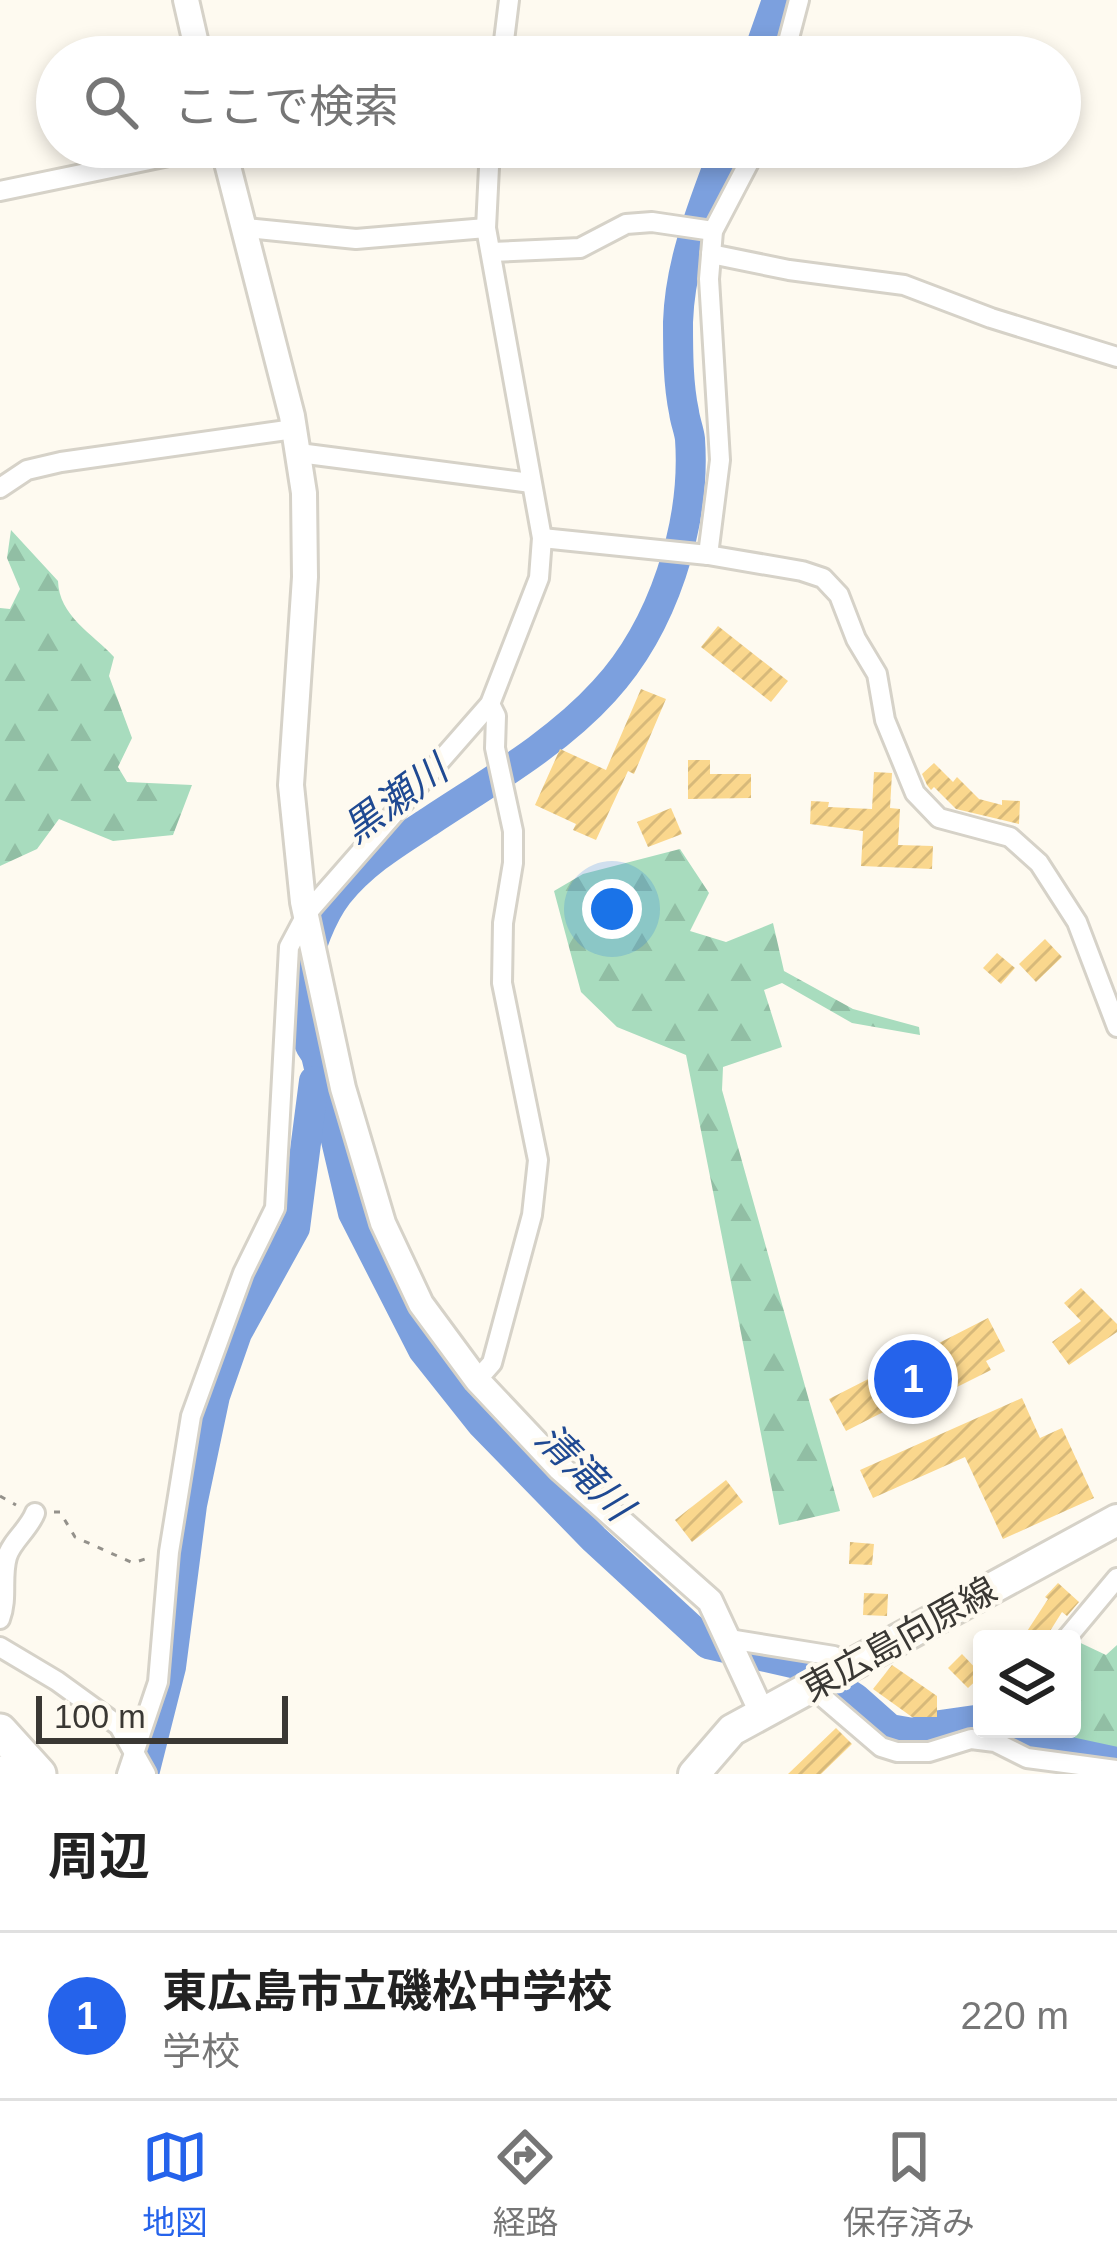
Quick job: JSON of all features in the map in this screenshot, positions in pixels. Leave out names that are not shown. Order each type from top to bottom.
[{"type":"highway","points":[[0,1731],[39,1774]]},
{"type":"main road","name":"東広島向原線","points":[[694,1774],[732,1730],[1117,1520]]},
{"type":"street","points":[[186,0],[195,36]]},
{"type":"street","points":[[505,36],[509,0]]},
{"type":"street","points":[[790,36],[800,0]]},
{"type":"street","points":[[0,191],[111,168]]},
{"type":"street","points":[[229,168],[296,441],[304,493],[305,577],[291,785],[307,914],[343,1088],[383,1223],[421,1304],[477,1380],[560,1468],[710,1601],[762,1713]]},
{"type":"street","points":[[136,1765],[158,1682],[170,1552],[191,1416],[243,1273],[275,1208],[290,947],[307,914],[490,704],[539,578],[542,538],[486,228],[489,168]]},
{"type":"street","points":[[705,554],[720,460],[713,231],[746,168]]},
{"type":"street","points":[[492,252],[580,248],[626,224],[677,224],[713,231]]},
{"type":"street","points":[[245,228],[356,239],[486,228]]},
{"type":"street","points":[[711,254],[904,285],[1117,357]]},
{"type":"street","points":[[0,488],[27,470],[61,461],[296,441],[496,482],[531,483]]},
{"type":"street","points":[[542,538],[705,554],[823,578],[839,595],[856,639],[877,674],[885,720],[915,793],[939,818],[1010,838],[1039,863],[1077,922],[1117,1027]]},
{"type":"street","points":[[477,1380],[492,1364],[532,1215],[538,1160],[502,983],[513,831],[495,748],[496,716],[490,704]]},
{"type":"street","points":[[0,1619],[6,1604],[7,1555],[29,1529],[35,1513]]},
{"type":"street","points":[[1074,1630],[1117,1578]]},
{"type":"street","points":[[0,1647],[119,1726],[136,1765]]},
{"type":"street","points":[[733,1649],[834,1657],[830,1677],[881,1747],[928,1752],[980,1738]]},
{"type":"street","points":[[1000,1738],[1028,1758],[1057,1768],[1117,1769]]},
{"type":"path","points":[[0,1496],[35,1513],[60,1512],[75,1537],[133,1563],[170,1552]]},
{"type":"green space","points":[[11,530],[58,581],[70,614],[114,657],[109,676],[132,738],[118,767],[127,782],[192,785],[173,835],[113,841],[59,819],[37,849],[0,866],[0,608],[10,609],[20,589],[7,558]]},
{"type":"green space","points":[[680,849],[709,893],[690,931],[726,942],[773,923],[784,971],[853,1009],[919,1027],[920,1035],[852,1023],[782,983],[764,990],[782,1047],[723,1067],[722,1090],[840,1511],[779,1525],[686,1055],[617,1027],[581,992],[554,891],[583,874]]},
{"type":"green space","points":[[1081,1643],[1106,1655],[1117,1645],[1117,1762],[1065,1738],[1081,1738]]},
{"type":"building","points":[[718,626],[788,681],[771,702],[701,647]]},
{"type":"building","points":[[641,689],[666,699],[634,774],[628,771],[596,840],[573,830],[576,824],[535,805],[560,749],[606,770]]},
{"type":"building","points":[[688,760],[710,760],[710,774],[751,774],[751,798],[688,799]]},
{"type":"building","points":[[934,763],[979,799],[1002,805],[1002,800],[1020,801],[1019,824],[956,809],[927,785],[922,774]]},
{"type":"building","points":[[874,772],[892,773],[890,808],[900,809],[898,845],[933,846],[932,869],[861,866],[863,831],[810,824],[811,801],[829,802],[828,807],[872,809]]},
{"type":"building","points":[[671,808],[682,834],[648,847],[637,822]]},
{"type":"building","points":[[1045,939],[1062,957],[1036,982],[1019,964]]},
{"type":"building","points":[[997,953],[1015,968],[1001,984],[983,968]]},
{"type":"building","points":[[1081,1288],[1117,1324],[1117,1332],[1069,1365],[1052,1342],[1081,1321],[1064,1303]]},
{"type":"building","points":[[988,1318],[1005,1351],[986,1361],[991,1370],[955,1388],[950,1378],[846,1431],[829,1399]]},
{"type":"building","points":[[1022,1398],[1040,1438],[1062,1428],[1094,1498],[1003,1539],[965,1457],[873,1498],[860,1470]]},
{"type":"building","points":[[726,1480],[743,1502],[692,1542],[675,1520]]},
{"type":"building","points":[[850,1542],[874,1544],[872,1565],[849,1564]]},
{"type":"building","points":[[1058,1583],[1079,1602],[1067,1616],[1062,1612],[1051,1630],[1028,1630],[1048,1599],[1045,1597]]},
{"type":"building","points":[[864,1593],[888,1594],[887,1616],[863,1615]]},
{"type":"building","points":[[962,1654],[973,1666],[973,1683],[968,1688],[948,1668]]},
{"type":"building","points":[[892,1665],[937,1696],[937,1717],[912,1717],[873,1689]]},
{"type":"building","points":[[836,1728],[852,1744],[821,1774],[788,1774]]},
{"type":"waterway","name":"黒瀬川","points":[[764,36],[777,0]]},
{"type":"waterway","name":"黒瀬川","points":[[717,168],[694,233],[680,299],[679,367],[690,472],[681,540],[659,606],[625,665],[565,728],[381,854],[338,894],[312,945],[302,1018],[316,1055],[353,1213],[423,1350],[481,1423],[594,1539],[708,1644],[806,1666],[855,1698],[890,1729],[913,1733],[973,1720]]},
{"type":"waterway","name":"黒瀬川","points":[[144,1774],[171,1667],[192,1505],[215,1396],[237,1333],[295,1228],[314,1081]]},
{"type":"waterway","name":"清滝川","points":[[1026,1738],[1117,1762]]},
{"type":"place","name":"東広島市立磯松中学校","points":[[913,1379]]}]
